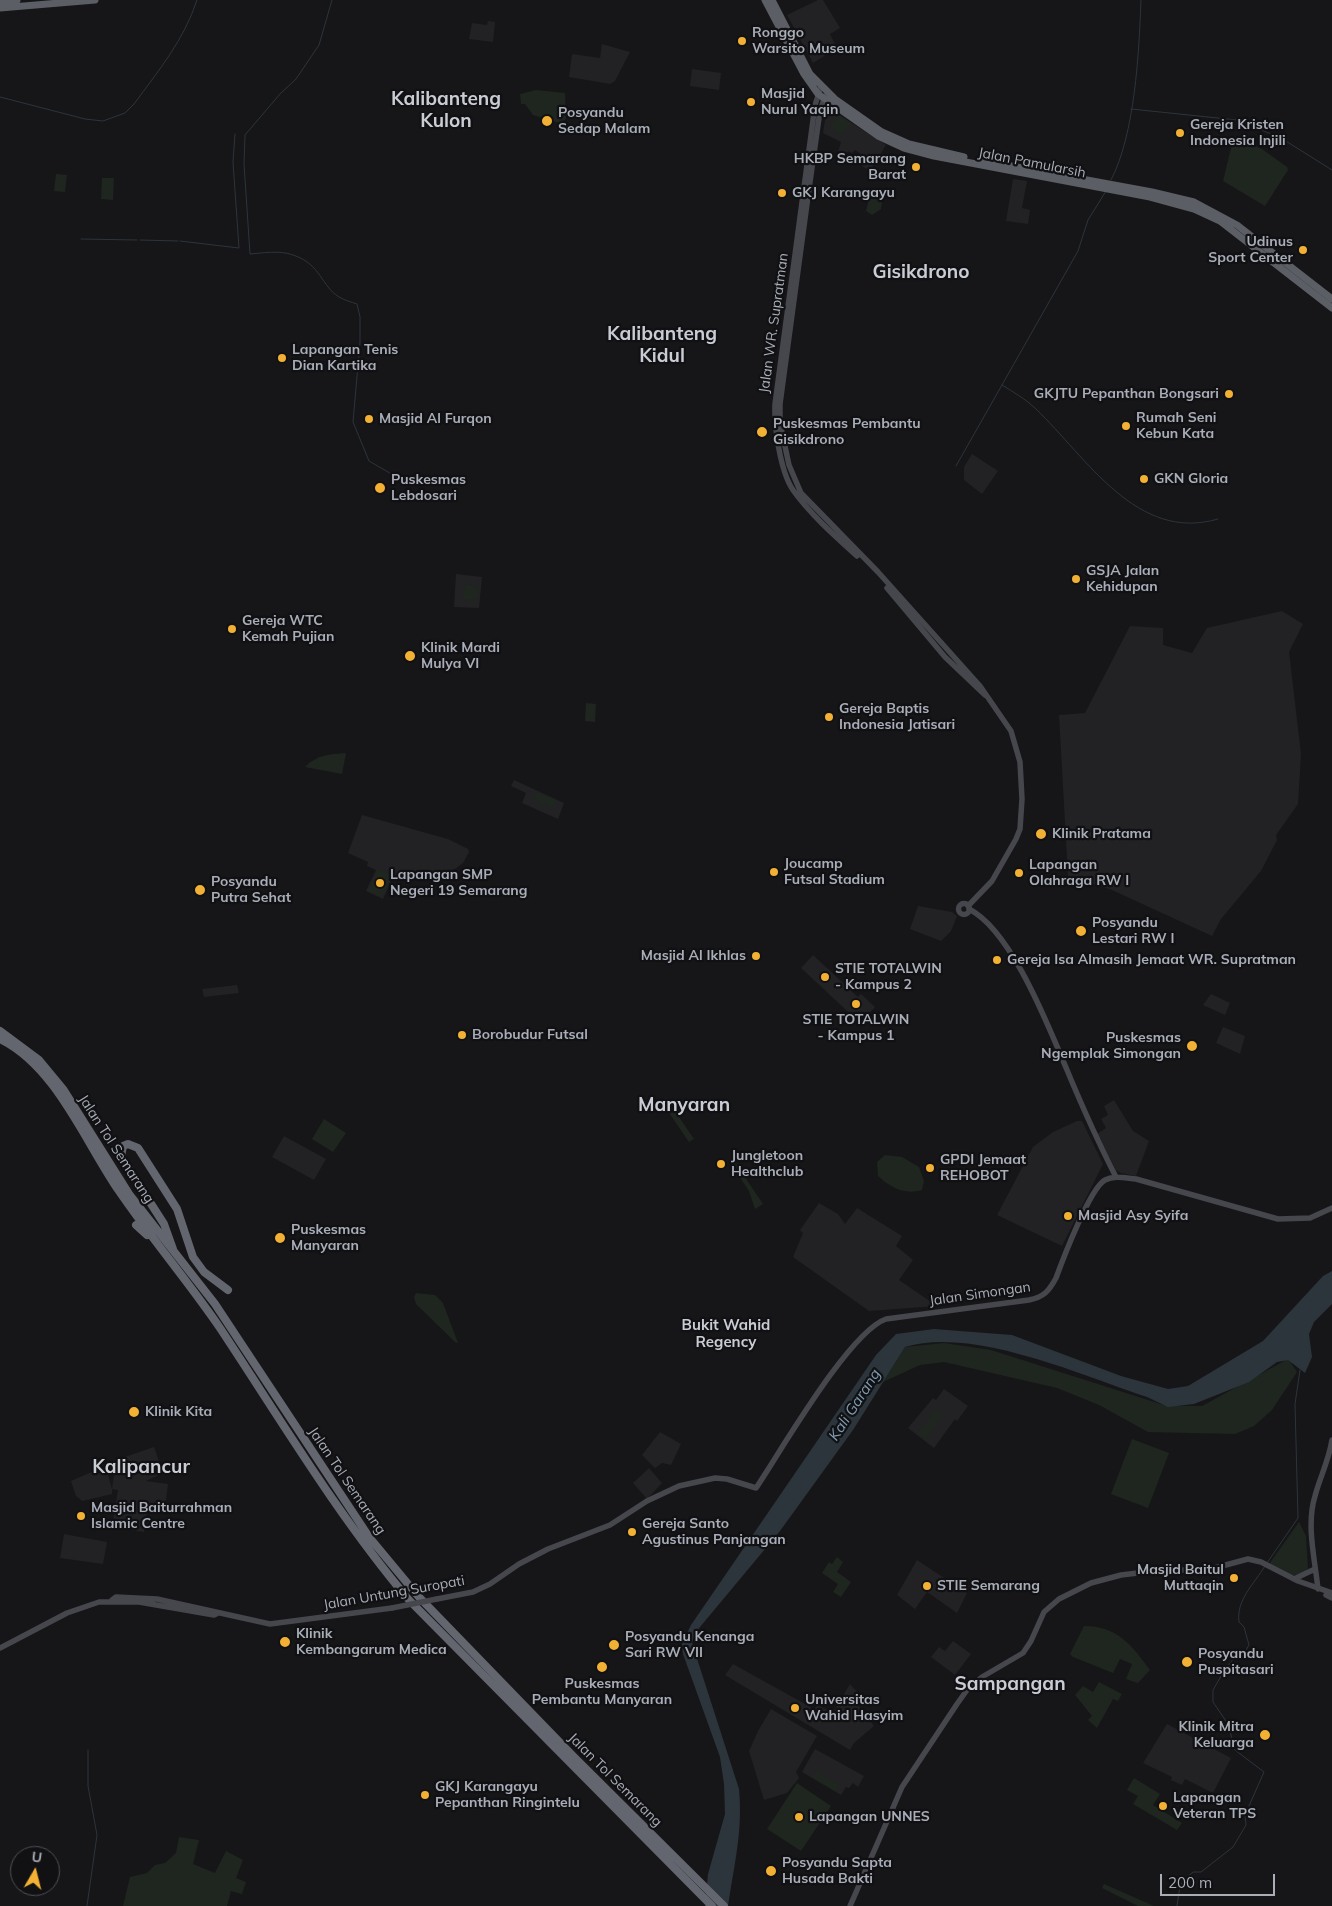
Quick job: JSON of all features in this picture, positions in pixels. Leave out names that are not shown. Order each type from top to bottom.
[{"type":"highway","points":[[0,1],[17,0]]},
{"type":"highway","points":[[0,8],[95,0]]},
{"type":"highway","name":"Jalan Pamularsih","points":[[765,0],[804,74],[822,93],[882,132],[908,144],[969,158],[1102,186],[1194,202],[1222,215],[1256,238],[1332,299]]},
{"type":"highway","name":"Jalan Pamularsih","points":[[772,0],[810,74],[822,93]]},
{"type":"highway","name":"Jalan Pamularsih","points":[[1158,196],[1194,208],[1220,221],[1332,308]]},
{"type":"highway","name":"Jalan Tol Semarang","points":[[0,1031],[25,1048],[52,1074],[129,1194],[214,1304],[369,1537],[396,1571],[661,1849],[712,1906]]},
{"type":"highway","name":"Jalan Tol Semarang","points":[[0,1039],[22,1054],[47,1079],[107,1174],[207,1310],[353,1528],[409,1600],[661,1849],[724,1906]]},
{"type":"highway","points":[[175,1255],[164,1224],[121,1157],[123,1146],[128,1144],[138,1148],[177,1209],[193,1257],[204,1272],[228,1290]]},
{"type":"highway","points":[[107,1174],[109,1185]]},
{"type":"highway","points":[[136,1225],[153,1238]]},
{"type":"main road","name":"Jalan WR. Supratman","points":[[822,93],[783,364],[775,404],[775,424],[782,457],[793,490],[824,525],[865,563],[945,657],[985,695],[1011,731],[1019,754],[1021,821],[1016,839],[992,881],[969,907],[1001,939],[1035,996],[1095,1135],[1116,1177]]},
{"type":"main road","points":[[1116,1177],[1136,1179],[1282,1220],[1310,1218],[1332,1208]]},
{"type":"main road","name":"Jalan Simongan","points":[[756,1488],[821,1389],[868,1329],[886,1319],[1029,1300],[1042,1296],[1056,1278],[1097,1187],[1104,1181],[1116,1177]]},
{"type":"main road","points":[[1326,1593],[1315,1568],[1312,1509],[1314,1496],[1330,1455],[1332,1440]]},
{"type":"main road","name":"Jalan Untung Suropati","points":[[0,1648],[67,1613],[99,1602],[112,1600],[116,1597],[158,1599],[198,1606],[218,1613],[270,1624],[392,1608],[473,1592],[490,1584],[519,1564],[548,1549],[610,1525],[648,1501],[679,1486],[715,1478],[727,1478],[756,1488]]},
{"type":"main road","points":[[850,1906],[902,1787],[957,1704],[975,1683],[1023,1652],[1032,1641],[1044,1612],[1053,1603],[1091,1583],[1121,1576],[1163,1570],[1207,1570],[1248,1559],[1265,1564],[1326,1593]]},
{"type":"main road","points":[[1294,1579],[1315,1568]]},
{"type":"shaded area","points":[[818,0],[823,0],[840,28],[830,34],[837,48],[813,63],[787,15]]},
{"type":"shaded area","points":[[488,21],[495,22],[493,42],[469,39],[472,23],[487,25]]},
{"type":"shaded area","points":[[602,44],[630,52],[615,81],[610,84],[569,77],[572,54],[600,58]]},
{"type":"shaded area","points":[[692,69],[721,73],[719,90],[690,86]]},
{"type":"shaded area","points":[[536,90],[565,93],[566,119],[559,123],[533,115],[525,104],[521,104],[520,94]]},
{"type":"shaded area","points":[[827,107],[886,145],[870,171],[862,166],[865,161],[862,158],[864,156],[855,150],[852,153],[848,151],[845,155],[838,152],[841,142],[823,133]]},
{"type":"shaded area","points":[[838,115],[851,123],[843,135],[830,127]]},
{"type":"shaded area","points":[[1234,136],[1262,149],[1287,167],[1288,170],[1265,206],[1223,181]]},
{"type":"shaded area","points":[[56,174],[67,175],[65,192],[54,191]]},
{"type":"shaded area","points":[[102,178],[114,178],[113,200],[101,199]]},
{"type":"shaded area","points":[[1013,179],[1027,181],[1022,208],[1030,210],[1028,224],[1006,221]]},
{"type":"shaded area","points":[[871,191],[883,195],[881,209],[872,215],[866,211]]},
{"type":"shaded area","points":[[972,454],[998,471],[982,494],[964,480],[964,467]]},
{"type":"shaded area","points":[[456,574],[482,577],[479,608],[454,607]]},
{"type":"shaded area","points":[[465,584],[478,586],[477,600],[463,599]]},
{"type":"shaded area","points":[[1282,611],[1303,624],[1289,652],[1301,754],[1298,804],[1276,835],[1277,840],[1261,871],[1221,919],[1212,936],[1112,890],[1068,876],[1059,715],[1085,713],[1130,626],[1163,628],[1163,645],[1192,653],[1207,628]]},
{"type":"shaded area","points":[[586,703],[596,704],[595,722],[585,721]]},
{"type":"shaded area","points":[[346,753],[342,774],[305,767],[319,758]]},
{"type":"shaded area","points":[[514,780],[564,803],[558,819],[522,803],[526,793],[511,786]]},
{"type":"shaded area","points":[[536,792],[557,801],[554,808],[533,799]]},
{"type":"shaded area","points":[[362,815],[448,839],[468,849],[469,852],[463,863],[455,869],[421,880],[394,874],[383,899],[366,891],[376,870],[367,866],[368,862],[348,853]]},
{"type":"shaded area","name":"Lapangan SMP Negeri 19 Semarang","points":[[378,869],[392,875],[382,897],[368,891]]},
{"type":"shaded area","points":[[918,906],[952,912],[957,916],[951,931],[941,941],[910,929]]},
{"type":"shaded area","points":[[813,955],[858,997],[861,994],[875,1007],[860,1023],[801,968]]},
{"type":"shaded area","points":[[237,985],[239,993],[204,997],[202,989]]},
{"type":"shaded area","points":[[1211,994],[1230,1003],[1225,1015],[1203,1005]]},
{"type":"shaded area","points":[[1223,1027],[1245,1036],[1240,1054],[1216,1043]]},
{"type":"shaded area","points":[[666,1098],[694,1139],[689,1142],[661,1101]]},
{"type":"shaded area","points":[[1114,1100],[1133,1131],[1149,1141],[1136,1176],[1116,1170],[1097,1134],[1106,1128],[1101,1119],[1108,1115],[1104,1106]]},
{"type":"shaded area","points":[[324,1119],[346,1133],[333,1152],[312,1139]]},
{"type":"shaded area","points":[[1077,1121],[1082,1121],[1103,1164],[1062,1246],[997,1215],[1033,1147],[1053,1132]]},
{"type":"shaded area","points":[[284,1136],[326,1159],[314,1180],[272,1157]]},
{"type":"shaded area","points":[[885,1155],[902,1157],[919,1167],[924,1181],[922,1190],[904,1191],[888,1184],[878,1176],[877,1162]]},
{"type":"shaded area","points":[[732,1158],[763,1204],[755,1209],[749,1191],[731,1164],[729,1159]]},
{"type":"shaded area","points":[[819,1203],[838,1214],[845,1224],[857,1208],[902,1236],[896,1246],[913,1260],[899,1280],[937,1306],[869,1311],[793,1257],[803,1233],[800,1230]]},
{"type":"shaded area","points":[[416,1293],[435,1295],[443,1303],[458,1343],[416,1304],[414,1297]]},
{"type":"shaded area","points":[[944,1343],[991,1350],[1167,1406],[1202,1406],[1288,1359],[1297,1372],[1272,1410],[1254,1426],[1235,1434],[1148,1432],[1099,1405],[1057,1388],[944,1362],[920,1365],[883,1382],[905,1347]]},
{"type":"shaded area","points":[[944,1389],[968,1406],[957,1421],[955,1419],[934,1448],[908,1428],[933,1398],[936,1400]]},
{"type":"shaded area","points":[[936,1409],[943,1414],[925,1439],[918,1433]]},
{"type":"shaded area","points":[[660,1432],[681,1444],[671,1465],[662,1463],[655,1468],[642,1455]]},
{"type":"shaded area","points":[[1132,1439],[1169,1453],[1148,1508],[1111,1494]]},
{"type":"shaded area","points":[[154,1447],[163,1473],[146,1481],[168,1484],[165,1507],[148,1505],[144,1532],[112,1527],[118,1490],[112,1489],[116,1460]]},
{"type":"shaded area","points":[[103,1467],[107,1471],[112,1494],[82,1501],[76,1496],[71,1481]]},
{"type":"shaded area","points":[[649,1468],[662,1483],[647,1499],[633,1483]]},
{"type":"shaded area","points":[[1299,1522],[1306,1536],[1308,1569],[1297,1575],[1292,1575],[1284,1573],[1269,1564]]},
{"type":"shaded area","points":[[64,1534],[107,1542],[103,1564],[60,1558]]},
{"type":"shaded area","points":[[837,1557],[843,1562],[837,1572],[851,1582],[841,1597],[833,1592],[838,1584],[822,1573],[829,1562],[832,1564]]},
{"type":"shaded area","name":"STIE Semarang","points":[[917,1560],[967,1593],[957,1613],[927,1592],[915,1609],[897,1595]]},
{"type":"shaded area","points":[[1084,1626],[1106,1629],[1115,1633],[1130,1645],[1150,1670],[1138,1683],[1126,1679],[1132,1664],[1120,1659],[1113,1673],[1073,1657],[1070,1654]]},
{"type":"shaded area","points":[[953,1641],[971,1654],[955,1675],[931,1657],[939,1647],[945,1651]]},
{"type":"shaded area","name":"Universitas Wahid Hasyim","points":[[733,1664],[814,1709],[818,1705],[833,1713],[850,1684],[859,1694],[856,1702],[874,1726],[854,1743],[850,1750],[725,1675]]},
{"type":"shaded area","points":[[1099,1682],[1122,1694],[1118,1701],[1113,1699],[1097,1728],[1088,1720],[1092,1716],[1075,1695],[1083,1686],[1093,1692]]},
{"type":"shaded area","points":[[771,1709],[817,1736],[796,1772],[799,1778],[787,1793],[764,1800],[749,1751]]},
{"type":"shaded area","points":[[1167,1724],[1231,1758],[1213,1793],[1185,1779],[1182,1785],[1171,1780],[1172,1777],[1143,1763]]},
{"type":"shaded area","points":[[815,1749],[864,1776],[858,1787],[853,1783],[849,1788],[846,1787],[841,1795],[802,1772]]},
{"type":"shaded area","points":[[816,1772],[839,1785],[835,1791],[813,1778]]},
{"type":"shaded area","points":[[1134,1778],[1160,1794],[1153,1805],[1182,1823],[1177,1830],[1133,1804],[1138,1796],[1127,1790]]},
{"type":"shaded area","name":"Lapangan UNNES","points":[[797,1783],[831,1806],[801,1851],[767,1829]]},
{"type":"shaded area","points":[[179,1837],[199,1840],[193,1864],[215,1873],[226,1851],[243,1860],[236,1878],[246,1882],[242,1894],[231,1891],[227,1906],[123,1906],[130,1877],[147,1873],[155,1865],[165,1863],[176,1853]]},
{"type":"shaded area","points":[[1104,1884],[1154,1906],[1138,1906],[1102,1888]]},
{"type":"water","name":"Kali Garang","points":[[1332,1271],[1332,1304],[1314,1322],[1309,1334],[1312,1357],[1305,1373],[1288,1360],[1277,1362],[1249,1382],[1194,1404],[1168,1407],[1147,1397],[1059,1366],[994,1348],[962,1343],[932,1342],[905,1347],[853,1430],[780,1531],[695,1633],[692,1643],[739,1789],[740,1804],[737,1848],[728,1906],[705,1906],[708,1874],[725,1814],[724,1784],[720,1757],[683,1654],[682,1644],[691,1625],[876,1355],[896,1334],[934,1329],[1012,1335],[1121,1376],[1168,1389],[1188,1386],[1263,1341],[1323,1276]]},
{"type":"waterway","points":[[0,97],[85,119],[103,121],[125,113],[134,104],[178,42],[192,15],[197,0]]},
{"type":"waterway","points":[[332,0],[319,45],[296,79],[280,94],[245,135],[244,164],[250,254],[283,253],[302,259],[315,269],[333,292],[341,298],[357,304],[360,317],[360,342],[353,422],[369,461],[402,480]]},
{"type":"waterway","points":[[1111,180],[1126,140],[1131,117],[1137,68],[1141,0]]},
{"type":"waterway","points":[[1131,109],[1237,120],[1281,138],[1332,170]]},
{"type":"waterway","points":[[180,241],[239,248],[233,162],[235,134]]},
{"type":"waterway","points":[[956,466],[1078,251],[1088,220],[1106,191]]},
{"type":"waterway","points":[[81,239],[137,240]]},
{"type":"waterway","points":[[140,240],[178,241]]},
{"type":"waterway","points":[[1002,385],[1032,405],[1095,472],[1138,508],[1163,519],[1189,523],[1218,519]]},
{"type":"waterway","points":[[1267,1563],[1298,1518],[1295,1404],[1300,1370]]},
{"type":"waterway","points":[[1177,1906],[1180,1886],[1184,1880],[1193,1872],[1201,1872],[1233,1847],[1246,1825],[1245,1815],[1264,1772],[1235,1750],[1228,1724],[1213,1702],[1213,1690],[1234,1658],[1243,1655],[1249,1645],[1244,1627],[1239,1622],[1240,1606],[1265,1566]]},
{"type":"waterway","points":[[87,1906],[97,1835],[88,1786],[88,1750]]},
{"type":"place","name":"Ronggo Warsito Museum","points":[[742,41]]},
{"type":"place","name":"Masjid Nurul Yaqin","points":[[751,102]]},
{"type":"place","name":"Posyandu Sedap Malam","points":[[547,121]]},
{"type":"place","name":"Gereja Kristen Indonesia Injili","points":[[1180,133]]},
{"type":"place","name":"HKBP Semarang Barat","points":[[916,167]]},
{"type":"place","name":"GKJ Karangayu","points":[[782,193]]},
{"type":"place","name":"Udinus Sport Center","points":[[1303,250]]},
{"type":"place","name":"Lapangan Tenis Dian Kartika","points":[[282,358]]},
{"type":"place","name":"GKJTU Pepanthan Bongsari","points":[[1229,394]]},
{"type":"place","name":"Masjid Al Furqon","points":[[369,419]]},
{"type":"place","name":"Rumah Seni Kebun Kata","points":[[1126,426]]},
{"type":"place","name":"Puskesmas Pembantu Gisikdrono","points":[[762,432]]},
{"type":"place","name":"GKN Gloria","points":[[1144,479]]},
{"type":"place","name":"Puskesmas Lebdosari","points":[[380,488]]},
{"type":"place","name":"GSJA Jalan Kehidupan","points":[[1076,579]]},
{"type":"place","name":"Gereja WTC Kemah Pujian","points":[[232,629]]},
{"type":"place","name":"Klinik Mardi Mulya VI","points":[[410,656]]},
{"type":"place","name":"Gereja Baptis Indonesia Jatisari","points":[[829,717]]},
{"type":"place","name":"Klinik Pratama","points":[[1041,834]]},
{"type":"place","name":"Joucamp Futsal Stadium","points":[[774,872]]},
{"type":"place","name":"Lapangan Olahraga RW I","points":[[1019,873]]},
{"type":"place","name":"Lapangan SMP Negeri 19 Semarang","points":[[380,883]]},
{"type":"place","name":"Posyandu Putra Sehat","points":[[200,890]]},
{"type":"place","name":"Posyandu Lestari RW I","points":[[1081,931]]},
{"type":"place","name":"Masjid Al Ikhlas","points":[[756,956]]},
{"type":"place","name":"Gereja Isa Almasih Jemaat WR. Supratman","points":[[997,960]]},
{"type":"place","name":"STIE TOTALWIN - Kampus 2","points":[[825,977]]},
{"type":"place","name":"STIE TOTALWIN - Kampus 1","points":[[856,1004]]},
{"type":"place","name":"Borobudur Futsal","points":[[462,1035]]},
{"type":"place","name":"Puskesmas Ngemplak Simongan","points":[[1192,1046]]},
{"type":"place","name":"Jungletoon Healthclub","points":[[721,1164]]},
{"type":"place","name":"GPDI Jemaat REHOBOT","points":[[930,1168]]},
{"type":"place","name":"Masjid Asy Syifa","points":[[1068,1216]]},
{"type":"place","name":"Puskesmas Manyaran","points":[[280,1238]]},
{"type":"place","name":"Klinik Kita","points":[[134,1412]]},
{"type":"place","name":"Masjid Baiturrahman Islamic Centre","points":[[81,1516]]},
{"type":"place","name":"Gereja Santo Agustinus Panjangan","points":[[632,1532]]},
{"type":"place","name":"Masjid Baitul Muttaqin","points":[[1234,1578]]},
{"type":"place","name":"STIE Semarang","points":[[927,1586]]},
{"type":"place","name":"Klinik Kembangarum Medica","points":[[285,1642]]},
{"type":"place","name":"Posyandu Kenanga Sari RW VII","points":[[614,1645]]},
{"type":"place","name":"Posyandu Puspitasari","points":[[1187,1662]]},
{"type":"place","name":"Puskesmas Pembantu Manyaran","points":[[602,1667]]},
{"type":"place","name":"Universitas Wahid Hasyim","points":[[795,1708]]},
{"type":"place","name":"Klinik Mitra Keluarga","points":[[1265,1735]]},
{"type":"place","name":"GKJ Karangayu Pepanthan Ringintelu","points":[[425,1795]]},
{"type":"place","name":"Lapangan Veteran TPS","points":[[1163,1806]]},
{"type":"place","name":"Lapangan UNNES","points":[[799,1817]]},
{"type":"place","name":"Posyandu Sapta Husada Bakti","points":[[771,1871]]},
{"type":"district","name":"Kalibanteng Kulon","points":[[446,110]]},
{"type":"district","name":"Gisikdrono","points":[[921,272]]},
{"type":"district","name":"Kalibanteng Kidul","points":[[662,345]]},
{"type":"district","name":"Manyaran","points":[[684,1105]]},
{"type":"district","name":"Bukit Wahid Regency","points":[[726,1334]]},
{"type":"district","name":"Kalipancur","points":[[141,1467]]},
{"type":"district","name":"Sampangan","points":[[1010,1684]]}]
